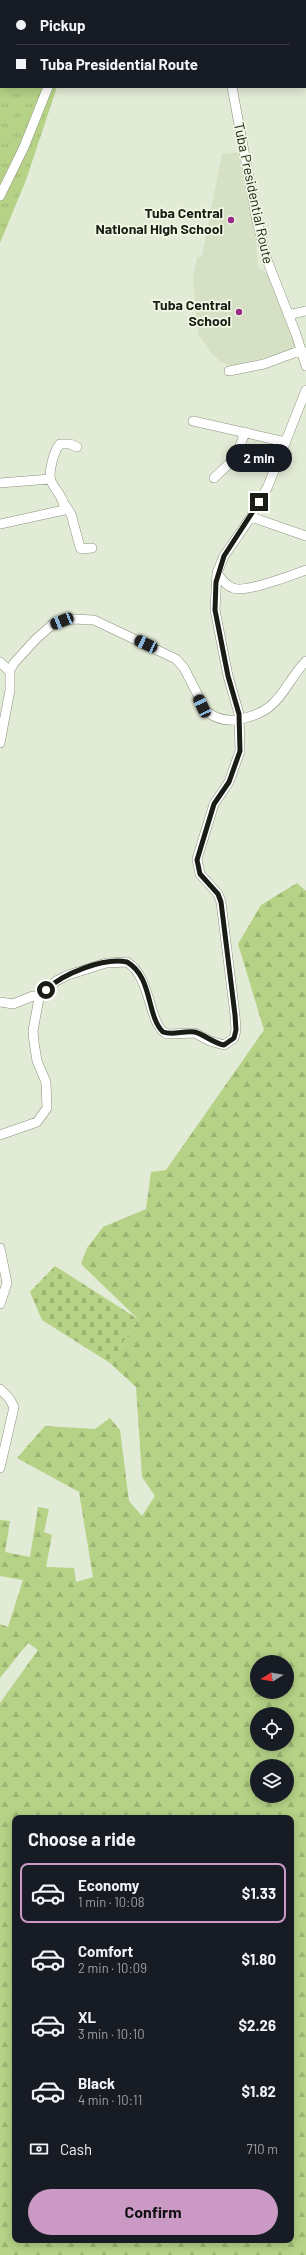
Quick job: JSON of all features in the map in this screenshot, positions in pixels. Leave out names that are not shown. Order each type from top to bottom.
[{"type":"street","points":[[0,196],[24,147],[48,88]]},
{"type":"street","name":"Tuba Presidential Route","points":[[232,88],[257,221],[267,260],[302,350],[306,366]]},
{"type":"street","points":[[288,315],[306,311]]},
{"type":"street","points":[[229,371],[264,364],[302,350]]},
{"type":"street","points":[[0,1135],[37,1122],[47,1108],[46,1082],[37,1061],[33,1031],[39,998],[56,981],[68,975],[106,963],[122,961],[131,965],[138,972],[151,1000],[156,1022],[163,1032],[172,1034],[195,1032],[210,1041],[224,1045],[234,1038],[236,1030],[235,1015],[221,902],[218,894],[200,874],[197,860],[214,804],[229,782],[238,759],[239,719],[228,676],[215,610],[217,574],[233,541],[251,516],[268,486],[306,390]]},
{"type":"street","points":[[193,421],[286,442]]},
{"type":"street","points":[[214,478],[236,457],[245,432]]},
{"type":"street","points":[[77,447],[65,444],[57,448],[50,479],[64,505],[71,514],[81,549],[92,548]]},
{"type":"street","points":[[0,483],[50,479]]},
{"type":"street","points":[[0,524],[63,511],[64,505]]},
{"type":"street","points":[[251,516],[306,536]]},
{"type":"street","points":[[217,574],[227,584],[237,589],[279,580],[306,570]]},
{"type":"street","points":[[0,743],[9,698],[10,672],[14,663],[23,652],[54,624],[73,619],[94,620],[176,659],[184,668],[206,711],[220,718],[239,719],[260,714],[274,703],[306,661]]},
{"type":"street","points":[[0,662],[10,672]]},
{"type":"street","points":[[0,1002],[13,1004],[33,996],[39,998]]},
{"type":"street","points":[[0,1248],[7,1283],[0,1304]]},
{"type":"street","points":[[0,1389],[9,1398],[14,1407],[0,1468]]},
{"type":"shaded area","name":"Tuba Central School","points":[[238,152],[256,240],[258,267],[268,274],[296,350],[233,366],[221,362],[211,353],[198,334],[193,278],[197,258],[202,256],[222,154]]},
{"type":"green space","points":[[0,88],[57,88],[26,180],[0,243]]},
{"type":"green space","points":[[297,883],[306,891],[306,2255],[0,2255],[0,1703],[38,1650],[28,1643],[0,1678],[0,1624],[8,1627],[23,1580],[0,1576],[0,1520],[10,1521],[5,1552],[30,1557],[38,1507],[49,1509],[44,1532],[52,1535],[46,1567],[74,1568],[76,1582],[93,1577],[79,1492],[17,1458],[45,1426],[95,1429],[110,1418],[120,1430],[129,1501],[142,1516],[155,1496],[142,1477],[136,1387],[110,1363],[138,1319],[81,1264],[87,1248],[103,1227],[146,1209],[151,1172],[166,1170],[264,1030],[238,944],[261,905]]},
{"type":"green space","points":[[55,1266],[138,1319],[110,1363],[42,1320],[30,1292]]},
{"type":"place","name":"Tuba Central National High School","points":[[231,220]]},
{"type":"place","name":"Tuba Central School","points":[[239,312]]},
{"type":"route","points":[[46,990],[56,981],[68,975],[106,963],[116,961],[127,962],[138,972],[151,1000],[158,1028],[163,1032],[167,1034],[195,1032],[210,1041],[224,1045],[234,1038],[236,1030],[235,1015],[225,948],[221,902],[218,894],[200,874],[197,866],[197,860],[198,852],[214,804],[229,782],[240,751],[239,714],[228,676],[215,610],[214,593],[217,574],[224,556],[259,502]]}]
